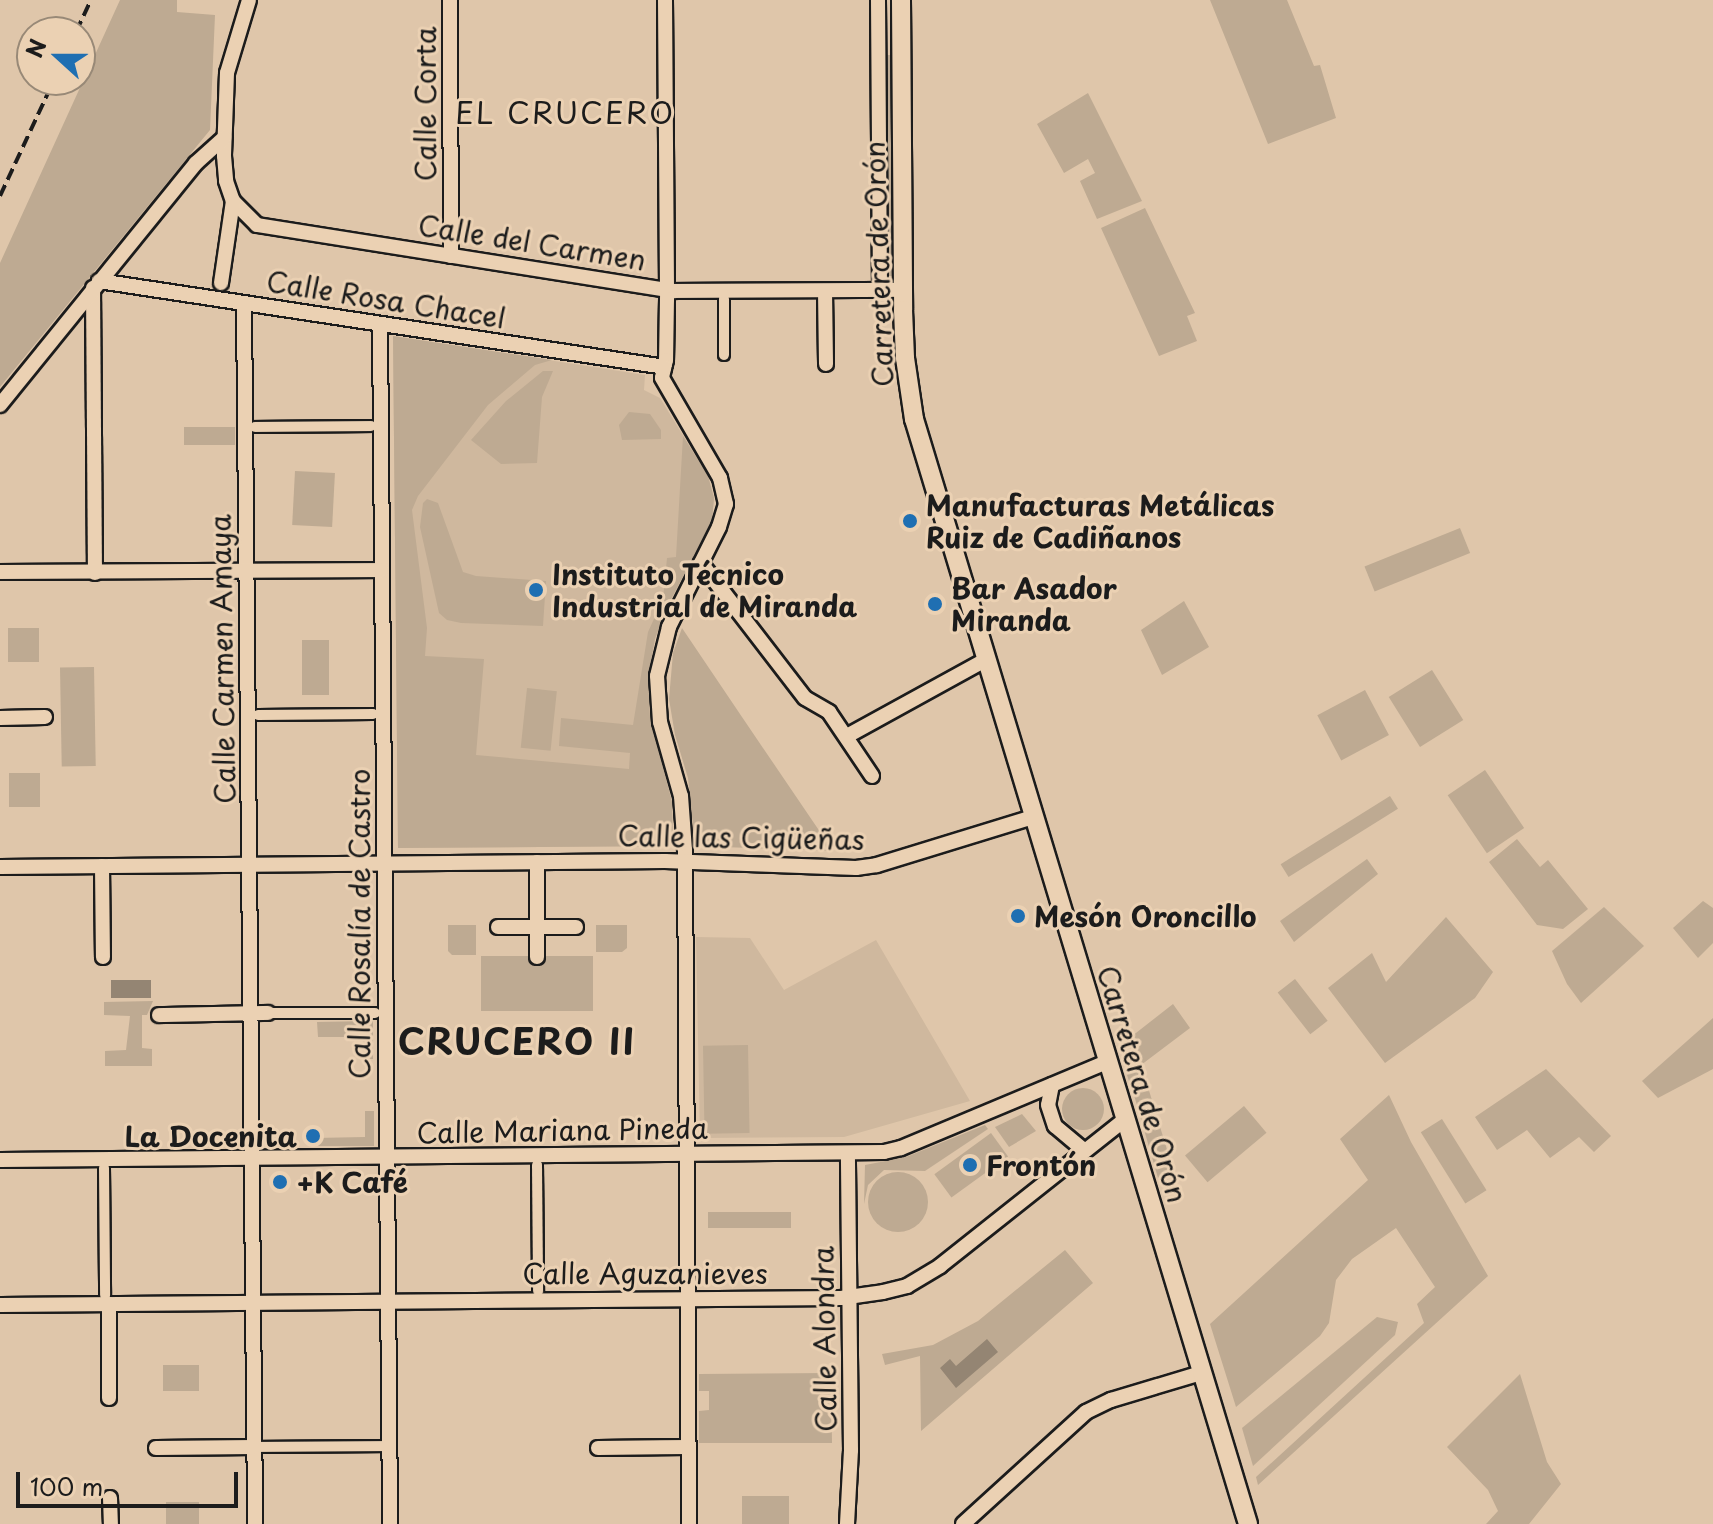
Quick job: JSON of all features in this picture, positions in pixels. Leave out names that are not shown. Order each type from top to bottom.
[{"type":"street","points":[[221,283],[236,205],[226,181],[227,73],[249,0]]},
{"type":"street","name":"Calle Corta","points":[[450,0],[451,256]]},
{"type":"street","points":[[665,0],[667,291],[662,378],[720,478],[724,493],[723,520],[669,627],[657,676],[660,722],[681,796],[685,861],[689,1524]]},
{"type":"street","points":[[878,0],[880,290]]},
{"type":"street","name":"Carretera de Orón","points":[[901,0],[905,358],[914,419],[1244,1522]]},
{"type":"street","points":[[0,405],[196,163],[224,138]]},
{"type":"street","name":"Calle del Carmen","points":[[236,205],[257,225],[667,291],[903,290]]},
{"type":"street","points":[[95,573],[96,284]]},
{"type":"street","name":"Calle Rosa Chacel","points":[[96,284],[244,303],[665,367]]},
{"type":"street","points":[[825,291],[826,364]]},
{"type":"street","points":[[724,299],[724,355]]},
{"type":"street","name":"Calle Carmen Amaya","points":[[244,303],[255,1524]]},
{"type":"street","name":"Calle Rosalía de Castro","points":[[380,324],[390,1524]]},
{"type":"street","points":[[255,427],[371,426]]},
{"type":"street","points":[[701,563],[805,698],[829,712],[872,776]]},
{"type":"street","points":[[0,572],[382,570]]},
{"type":"street","points":[[847,736],[985,660]]},
{"type":"street","points":[[258,715],[373,714]]},
{"type":"street","points":[[0,718],[45,717]]},
{"type":"street","name":"Calle las Cigüeñas","points":[[0,867],[685,861],[868,867],[1033,817]]},
{"type":"street","points":[[537,862],[537,957]]},
{"type":"street","points":[[102,866],[103,957]]},
{"type":"street","points":[[498,927],[576,927]]},
{"type":"street","points":[[159,1015],[375,1013]]},
{"type":"street","name":"Calle Mariana Pineda","points":[[0,1160],[848,1154],[901,1148],[1107,1062]]},
{"type":"street","points":[[1052,1085],[1048,1105],[1055,1126],[1084,1150]]},
{"type":"street","name":"Calle Aguzanieves","points":[[0,1305],[107,1300],[254,1303],[850,1297],[897,1289],[918,1280],[1124,1120]]},
{"type":"street","name":"Calle Alondra","points":[[847,1524],[851,1450],[848,1154]]},
{"type":"street","points":[[537,1165],[538,1291]]},
{"type":"street","points":[[104,1168],[109,1398]]},
{"type":"street","points":[[963,1524],[1086,1412],[1111,1400],[1201,1373]]},
{"type":"street","points":[[156,1448],[389,1446]]},
{"type":"street","points":[[598,1448],[689,1447]]},
{"type":"street","points":[[110,1498],[111,1524]]},
{"type":"shaded area","points":[[120,0],[177,0],[177,12],[215,15],[210,130],[0,387],[0,263],[76,96],[96,96],[96,53]]},
{"type":"shaded area","points":[[1210,0],[1287,0],[1314,66],[1320,65],[1336,118],[1268,144]]},
{"type":"shaded area","points":[[885,55],[892,55],[892,276],[885,276]]},
{"type":"shaded area","points":[[1088,93],[1142,201],[1097,219],[1080,181],[1095,173],[1088,159],[1064,173],[1037,124]]},
{"type":"shaded area","points":[[1145,208],[1195,313],[1187,316],[1197,341],[1159,356],[1101,228]]},
{"type":"shaded area","name":"Instituto Técnico Industrial de Miranda","points":[[393,336],[645,375],[644,390],[660,398],[708,476],[714,498],[712,520],[665,611],[655,639],[648,676],[650,718],[672,802],[673,846],[398,848]]},
{"type":"shaded area","points":[[393,336],[552,360],[535,365],[488,405],[418,496],[412,510],[427,628],[425,656],[484,659],[476,755],[629,769],[630,753],[559,746],[561,718],[633,725],[648,632],[663,599],[667,558],[676,557],[683,436],[708,476],[714,498],[712,520],[665,611],[655,639],[648,676],[650,718],[672,802],[673,846],[398,848]]},
{"type":"shaded area","points":[[543,371],[553,371],[542,397],[537,463],[501,464],[471,440],[506,401]]},
{"type":"shaded area","points":[[629,412],[650,414],[661,430],[661,439],[622,440],[619,425]]},
{"type":"shaded area","points":[[184,427],[235,427],[235,445],[184,445]]},
{"type":"shaded area","points":[[295,471],[335,473],[332,527],[292,525]]},
{"type":"shaded area","points":[[427,499],[438,503],[463,572],[476,576],[546,581],[543,626],[461,623],[447,620],[439,613],[420,527],[423,503]]},
{"type":"shaded area","points":[[1460,528],[1470,553],[1375,592],[1365,567]]},
{"type":"shaded area","points":[[1184,601],[1209,647],[1162,675],[1141,630]]},
{"type":"shaded area","points":[[8,628],[39,628],[39,662],[8,662]]},
{"type":"shaded area","points":[[682,628],[833,851],[695,846],[688,778],[675,735],[669,699],[673,653]]},
{"type":"shaded area","points":[[302,640],[329,640],[329,695],[302,695]]},
{"type":"shaded area","points":[[94,667],[96,766],[62,767],[60,668]]},
{"type":"shaded area","points":[[1432,670],[1463,720],[1420,747],[1389,697]]},
{"type":"shaded area","points":[[527,688],[557,691],[551,751],[521,748]]},
{"type":"shaded area","points":[[1365,690],[1389,735],[1341,760],[1317,715]]},
{"type":"shaded area","points":[[1485,770],[1524,828],[1487,853],[1448,795]]},
{"type":"shaded area","points":[[9,773],[40,773],[40,807],[9,807]]},
{"type":"shaded area","points":[[1390,796],[1398,809],[1289,877],[1281,864]]},
{"type":"shaded area","points":[[1517,839],[1540,867],[1548,860],[1588,909],[1563,929],[1537,925],[1489,862]]},
{"type":"shaded area","points":[[1367,859],[1378,874],[1294,942],[1280,921]]},
{"type":"shaded area","points":[[1703,901],[1713,908],[1713,943],[1698,958],[1673,928]]},
{"type":"shaded area","points":[[1604,907],[1644,946],[1581,1003],[1567,984],[1552,951]]},
{"type":"shaded area","points":[[1446,917],[1493,972],[1475,998],[1385,1063],[1328,988],[1372,953],[1386,982]]},
{"type":"shaded area","points":[[448,925],[476,925],[476,955],[452,955],[448,951]]},
{"type":"shaded area","points":[[596,925],[627,925],[627,948],[622,952],[596,952]]},
{"type":"shaded area","points":[[696,937],[750,938],[784,990],[876,940],[970,1101],[844,1137],[700,1138]]},
{"type":"shaded area","points":[[481,956],[593,956],[593,1011],[481,1011]]},
{"type":"shaded area","points":[[1295,979],[1328,1021],[1310,1034],[1278,993]]},
{"type":"shaded area","points":[[111,980],[151,980],[151,998],[111,998]]},
{"type":"shaded area","points":[[153,1001],[147,1015],[142,1015],[142,1048],[152,1049],[152,1066],[105,1066],[105,1051],[126,1050],[130,1016],[104,1015],[104,1002]]},
{"type":"shaded area","points":[[1173,1004],[1190,1028],[1141,1065],[1127,1040]]},
{"type":"shaded area","points":[[1713,1018],[1713,1069],[1658,1098],[1642,1081]]},
{"type":"shaded area","points":[[373,1021],[373,1059],[364,1059],[363,1037],[318,1037],[317,1022]]},
{"type":"shaded area","points":[[748,1045],[750,1133],[705,1134],[703,1046]]},
{"type":"shaded area","points":[[1141,1065],[1143,1073],[1130,1084],[1127,1075]]},
{"type":"shaded area","points":[[1546,1069],[1611,1136],[1594,1152],[1579,1137],[1550,1158],[1527,1130],[1497,1150],[1475,1117]]},
{"type":"shaded area","points":[[1147,1084],[1172,1166],[1158,1178],[1134,1095]]},
{"type":"shaded area","points":[[1083,1088],[1098,1094],[1104,1109],[1098,1124],[1083,1130],[1068,1124],[1062,1109],[1068,1094]]},
{"type":"shaded area","points":[[1389,1095],[1411,1142],[1488,1276],[1258,1485],[1256,1477],[1424,1323],[1417,1304],[1435,1287],[1396,1228],[1352,1259],[1336,1280],[1329,1323],[1320,1336],[1236,1407],[1210,1324],[1368,1180],[1340,1139]]},
{"type":"shaded area","points":[[1244,1106],[1266,1133],[1208,1182],[1185,1155]]},
{"type":"shaded area","points":[[365,1111],[374,1111],[374,1146],[315,1146],[315,1138],[365,1137]]},
{"type":"shaded area","points":[[1022,1114],[1036,1131],[1009,1147],[995,1127]]},
{"type":"shaded area","points":[[1442,1119],[1487,1190],[1465,1203],[1421,1132]]},
{"type":"shaded area","points":[[985,1125],[988,1129],[925,1171],[884,1170],[868,1185],[864,1204],[865,1165],[906,1157]]},
{"type":"shaded area","name":"Frontón","points":[[991,1133],[1008,1156],[951,1198],[934,1174]]},
{"type":"shaded area","points":[[898,1172],[910,1174],[919,1181],[926,1190],[926,1214],[919,1223],[910,1230],[898,1232],[886,1230],[877,1223],[870,1214],[868,1202],[870,1190],[877,1181],[886,1174]]},
{"type":"shaded area","points":[[708,1212],[791,1212],[791,1228],[708,1228]]},
{"type":"shaded area","points":[[1065,1250],[1093,1283],[921,1431],[920,1356],[885,1365],[882,1354],[933,1345],[978,1321]]},
{"type":"shaded area","points":[[1377,1317],[1398,1322],[1395,1335],[1253,1466],[1242,1428]]},
{"type":"shaded area","points":[[987,1339],[998,1352],[956,1388],[940,1368],[950,1359],[956,1366]]},
{"type":"shaded area","points":[[163,1365],[199,1365],[199,1391],[163,1391]]},
{"type":"shaded area","points":[[831,1373],[832,1443],[699,1443],[699,1411],[709,1410],[709,1391],[699,1391],[699,1374]]},
{"type":"shaded area","points":[[1520,1374],[1547,1462],[1561,1484],[1529,1524],[1486,1524],[1498,1511],[1488,1490],[1447,1447]]},
{"type":"shaded area","points":[[742,1496],[789,1496],[789,1524],[742,1524]]},
{"type":"shaded area","points":[[166,1502],[199,1502],[199,1524],[166,1524]]},
{"type":"railway","points":[[84,16],[91,0]]},
{"type":"railway","points":[[0,196],[47,96]]},
{"type":"place","name":"Manufacturas Metálicas Ruiz de Cadiñanos","points":[[910,521]]},
{"type":"place","name":"Instituto Técnico Industrial de Miranda","points":[[536,590]]},
{"type":"place","name":"Bar Asador Miranda","points":[[935,604]]},
{"type":"place","name":"Mesón Oroncillo","points":[[1018,916]]},
{"type":"place","name":"La Docenita","points":[[313,1136]]},
{"type":"place","name":"Frontón","points":[[970,1165]]},
{"type":"place","name":"+K Café","points":[[280,1182]]},
{"type":"district","name":"EL CRUCERO","points":[[565,112]]},
{"type":"district","name":"CRUCERO II","points":[[517,1041]]}]
